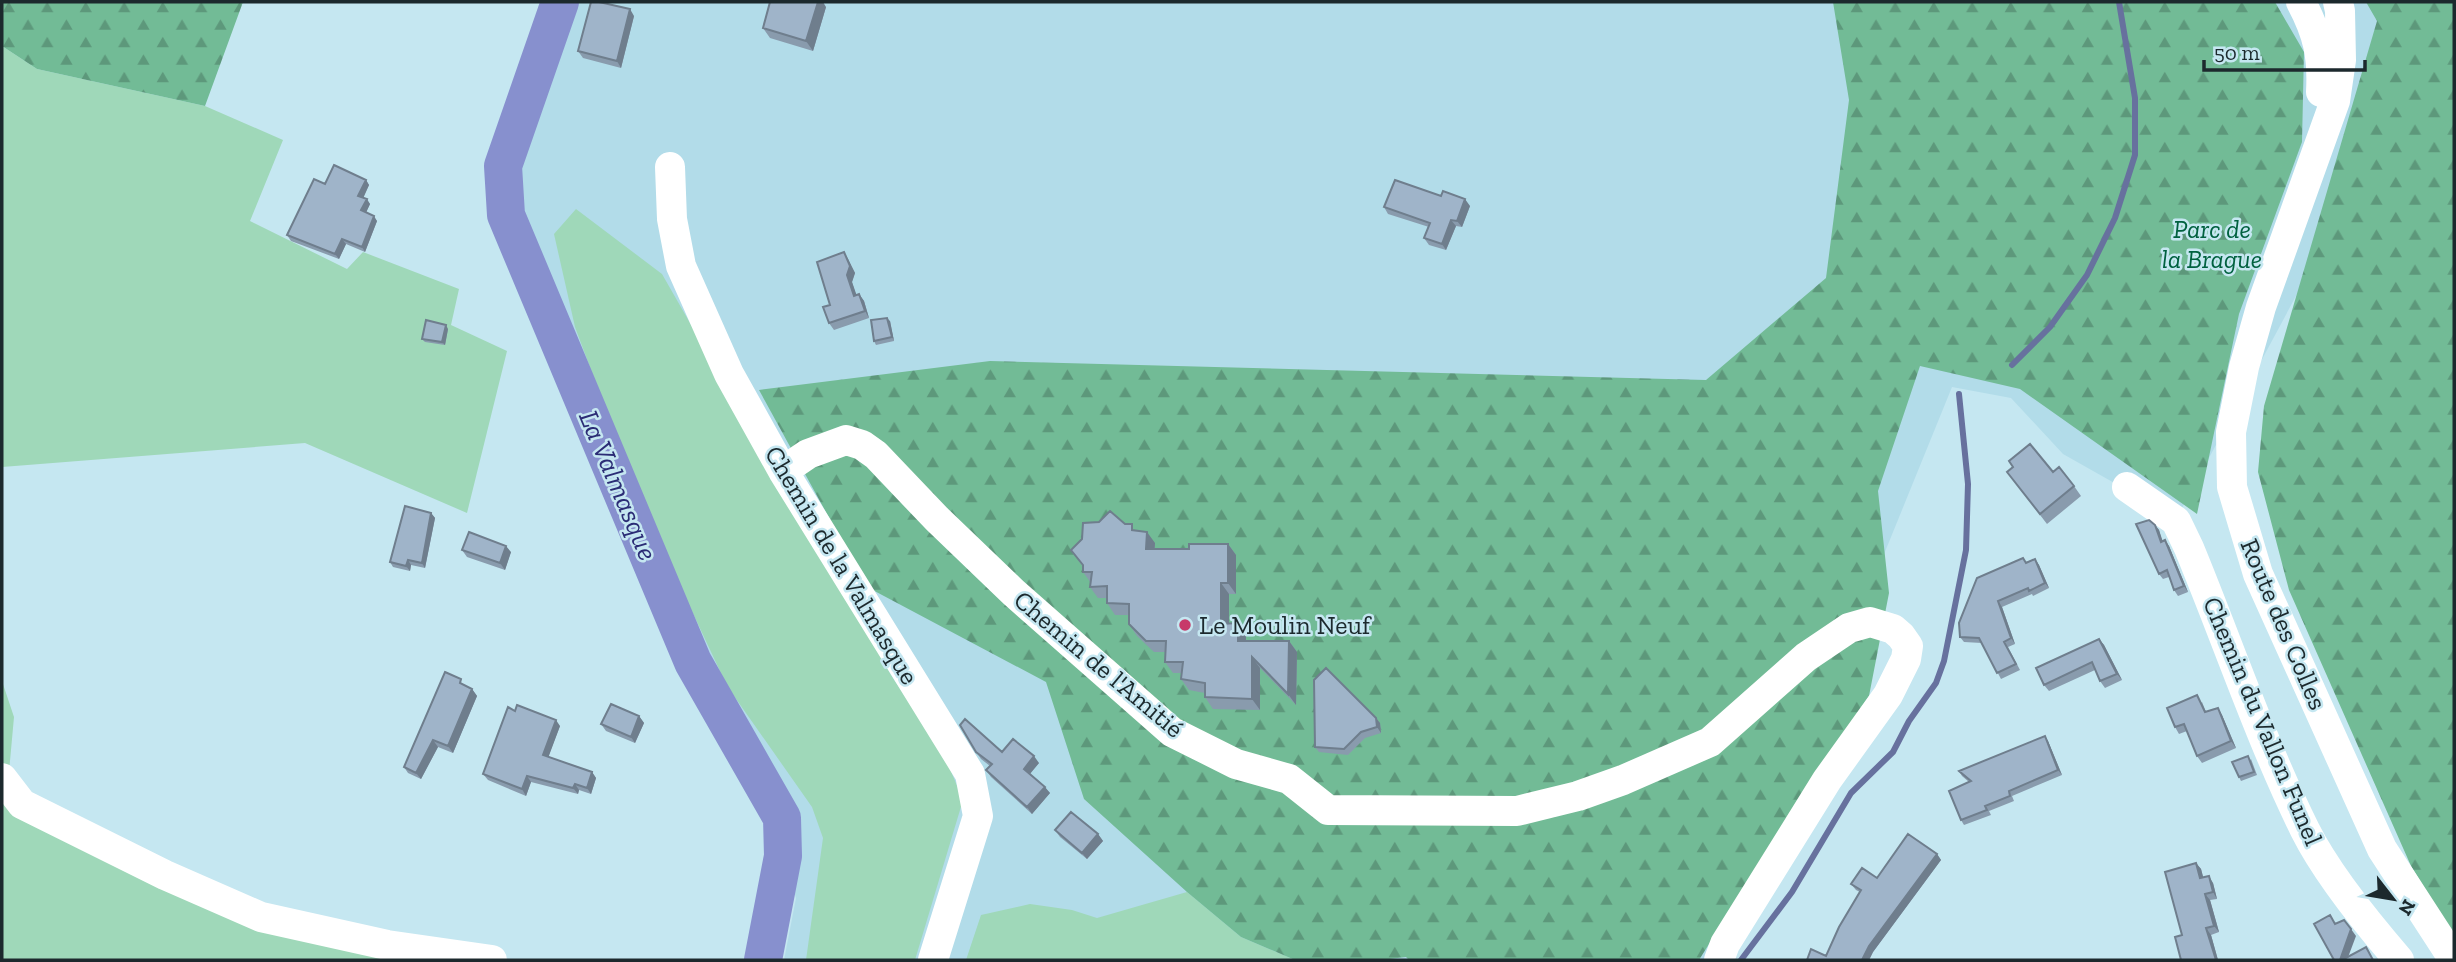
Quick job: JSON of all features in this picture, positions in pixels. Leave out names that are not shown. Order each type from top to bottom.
[{"type":"street","name":"Route des Colles","points":[[2301,2],[2309,17],[2323,60],[2318,143]]},
{"type":"street","name":"Route des Colles","points":[[2338,2],[2341,60],[2335,101],[2261,307],[2244,367],[2231,432],[2232,487],[2258,574],[2382,849],[2454,960]]},
{"type":"street","name":"Chemin de la Valmasque","points":[[670,167],[672,219],[681,266],[729,374],[783,471],[970,774],[978,816],[933,960]]},
{"type":"street","name":"Chemin de l'Amitié","points":[[783,471],[808,454],[846,440],[862,445],[876,455],[937,519],[1013,592],[1172,732],[1236,764],[1289,779],[1328,810],[1517,811],[1578,796],[1623,780],[1710,742],[1806,657],[1849,628],[1870,622],[1893,629],[1908,646],[1906,659],[1888,695],[1826,780],[1725,944],[1719,960]]},
{"type":"street","name":"Chemin du Vallon Funel","points":[[2127,487],[2176,521],[2306,832],[2331,872],[2399,960]]},
{"type":"street","points":[[2,778],[22,804],[165,876],[261,917],[387,945],[492,960]]},
{"type":"shaded area","points":[[560,2],[2454,2],[2174,523],[2125,489],[2063,454],[2011,398],[1952,387],[1719,960],[784,960],[796,898],[783,856],[782,818],[693,662],[506,215],[503,166]]},
{"type":"green space","points":[[2,2],[243,2],[205,106],[37,69],[2,46]]},
{"type":"green space","name":"Parc de la Brague","points":[[1833,2],[2275,2],[2304,52],[2302,142],[2239,314],[2197,514],[2020,389],[1920,366],[1878,491],[1889,593],[1869,696],[1699,960],[1409,960],[1406,957],[1381,960],[1295,960],[1241,937],[1084,799],[1046,682],[867,587],[759,390],[990,361],[1706,380],[1826,278],[1849,100]]},
{"type":"green space","points":[[2366,2],[2454,2],[2454,937],[2411,866],[2289,590],[2258,472],[2264,406],[2377,21]]},
{"type":"green space","points":[[2,46],[37,69],[205,106],[283,140],[250,221],[347,269],[363,252],[459,289],[451,325],[507,351],[467,513],[305,443],[2,467]]},
{"type":"green space","points":[[576,209],[662,274],[891,675],[945,757],[963,800],[915,960],[806,960],[823,838],[812,807],[727,686],[620,448],[575,327],[554,234]]},
{"type":"green space","points":[[2,681],[14,717],[8,783],[2,770]]},
{"type":"green space","points":[[2,802],[99,848],[420,960],[2,960]]},
{"type":"green space","points":[[1187,892],[1241,937],[1295,960],[966,960],[981,915],[1030,904],[1072,910],[1097,918]]},
{"type":"building","points":[[591,2],[630,9],[617,61],[578,51]]},
{"type":"building","points":[[770,2],[818,2],[806,41],[763,28]]},
{"type":"building","points":[[334,165],[366,180],[358,196],[367,199],[361,210],[374,216],[362,247],[342,239],[335,254],[287,235],[314,179],[325,184]]},
{"type":"building","points":[[1395,180],[1441,196],[1443,191],[1465,199],[1457,221],[1451,220],[1442,244],[1424,238],[1430,223],[1384,207]]},
{"type":"building","points":[[844,252],[850,266],[847,275],[854,296],[859,294],[865,311],[829,323],[823,307],[830,305],[817,262]]},
{"type":"building","points":[[887,318],[892,337],[874,341],[871,320]]},
{"type":"building","points":[[426,320],[446,325],[442,342],[422,339]]},
{"type":"building","points":[[2030,444],[2053,472],[2059,467],[2074,486],[2040,514],[2007,472],[2013,467],[2009,461]]},
{"type":"building","points":[[405,506],[431,513],[422,563],[408,560],[406,566],[390,562]]},
{"type":"building","points":[[1110,511],[1125,524],[1132,524],[1132,530],[1147,532],[1146,549],[1189,549],[1189,544],[1228,544],[1228,583],[1221,583],[1221,624],[1238,623],[1238,641],[1289,641],[1288,694],[1252,657],[1252,699],[1205,697],[1205,683],[1181,679],[1183,662],[1165,662],[1166,641],[1146,641],[1129,624],[1129,604],[1107,603],[1107,586],[1090,587],[1092,572],[1083,572],[1083,565],[1071,550],[1082,539],[1083,523],[1099,522]]},
{"type":"building","points":[[2149,520],[2155,525],[2161,542],[2165,540],[2184,586],[2174,590],[2167,570],[2159,574],[2136,524]]},
{"type":"building","points":[[469,532],[506,546],[500,563],[462,550]]},
{"type":"building","points":[[2023,558],[2026,563],[2035,559],[2045,583],[1998,601],[2011,638],[2004,642],[2016,664],[1997,673],[1979,638],[1960,637],[1959,623],[1977,578]]},
{"type":"building","points":[[2099,639],[2117,674],[2100,681],[2092,662],[2044,685],[2036,668]]},
{"type":"building","points":[[1326,668],[1376,718],[1377,727],[1361,732],[1344,749],[1315,747],[1314,680]]},
{"type":"building","points":[[445,672],[461,679],[460,683],[472,689],[448,746],[433,740],[416,773],[404,767]]},
{"type":"building","points":[[2197,695],[2205,712],[2218,708],[2231,741],[2197,756],[2184,724],[2175,727],[2167,708]]},
{"type":"building","points":[[611,704],[639,716],[631,737],[601,724]]},
{"type":"building","points":[[517,705],[556,720],[543,755],[592,772],[587,788],[575,784],[573,788],[527,776],[522,789],[483,774],[508,707],[515,711]]},
{"type":"building","points":[[965,719],[1002,752],[1013,739],[1034,756],[1024,769],[1045,787],[1027,807],[986,770],[992,764],[976,752],[960,725]]},
{"type":"building","points":[[2045,736],[2058,770],[2009,791],[2010,796],[1985,806],[1987,810],[1961,820],[1949,791],[1971,781],[1959,771]]},
{"type":"building","points":[[2248,756],[2254,772],[2239,777],[2232,762]]},
{"type":"building","points":[[1071,812],[1098,834],[1082,853],[1055,830]]},
{"type":"building","points":[[1908,834],[1937,854],[1869,946],[1862,960],[1807,960],[1811,949],[1826,956],[1839,927],[1861,890],[1851,884],[1862,868],[1877,878]]},
{"type":"building","points":[[2196,863],[2200,878],[2209,876],[2213,892],[2205,894],[2214,926],[2206,928],[2216,960],[2181,960],[2175,937],[2182,935],[2165,872]]},
{"type":"building","points":[[2330,915],[2335,924],[2344,920],[2351,929],[2340,960],[2334,960],[2314,924]]},
{"type":"building","points":[[2366,947],[2373,960],[2342,960]]},
{"type":"waterway","name":"La Valmasque","points":[[560,2],[503,166],[506,215],[693,662],[782,818],[783,856],[763,960]]},
{"type":"waterway","points":[[2012,365],[2050,327],[2087,275],[2115,218],[2135,155],[2135,98],[2119,2]]},
{"type":"waterway","points":[[1741,960],[1792,892],[1851,793],[1893,752],[1909,721],[1936,683],[1944,661],[1966,550],[1968,484],[1959,394]]},
{"type":"place","name":"Le Moulin Neuf","points":[[1185,625]]}]
